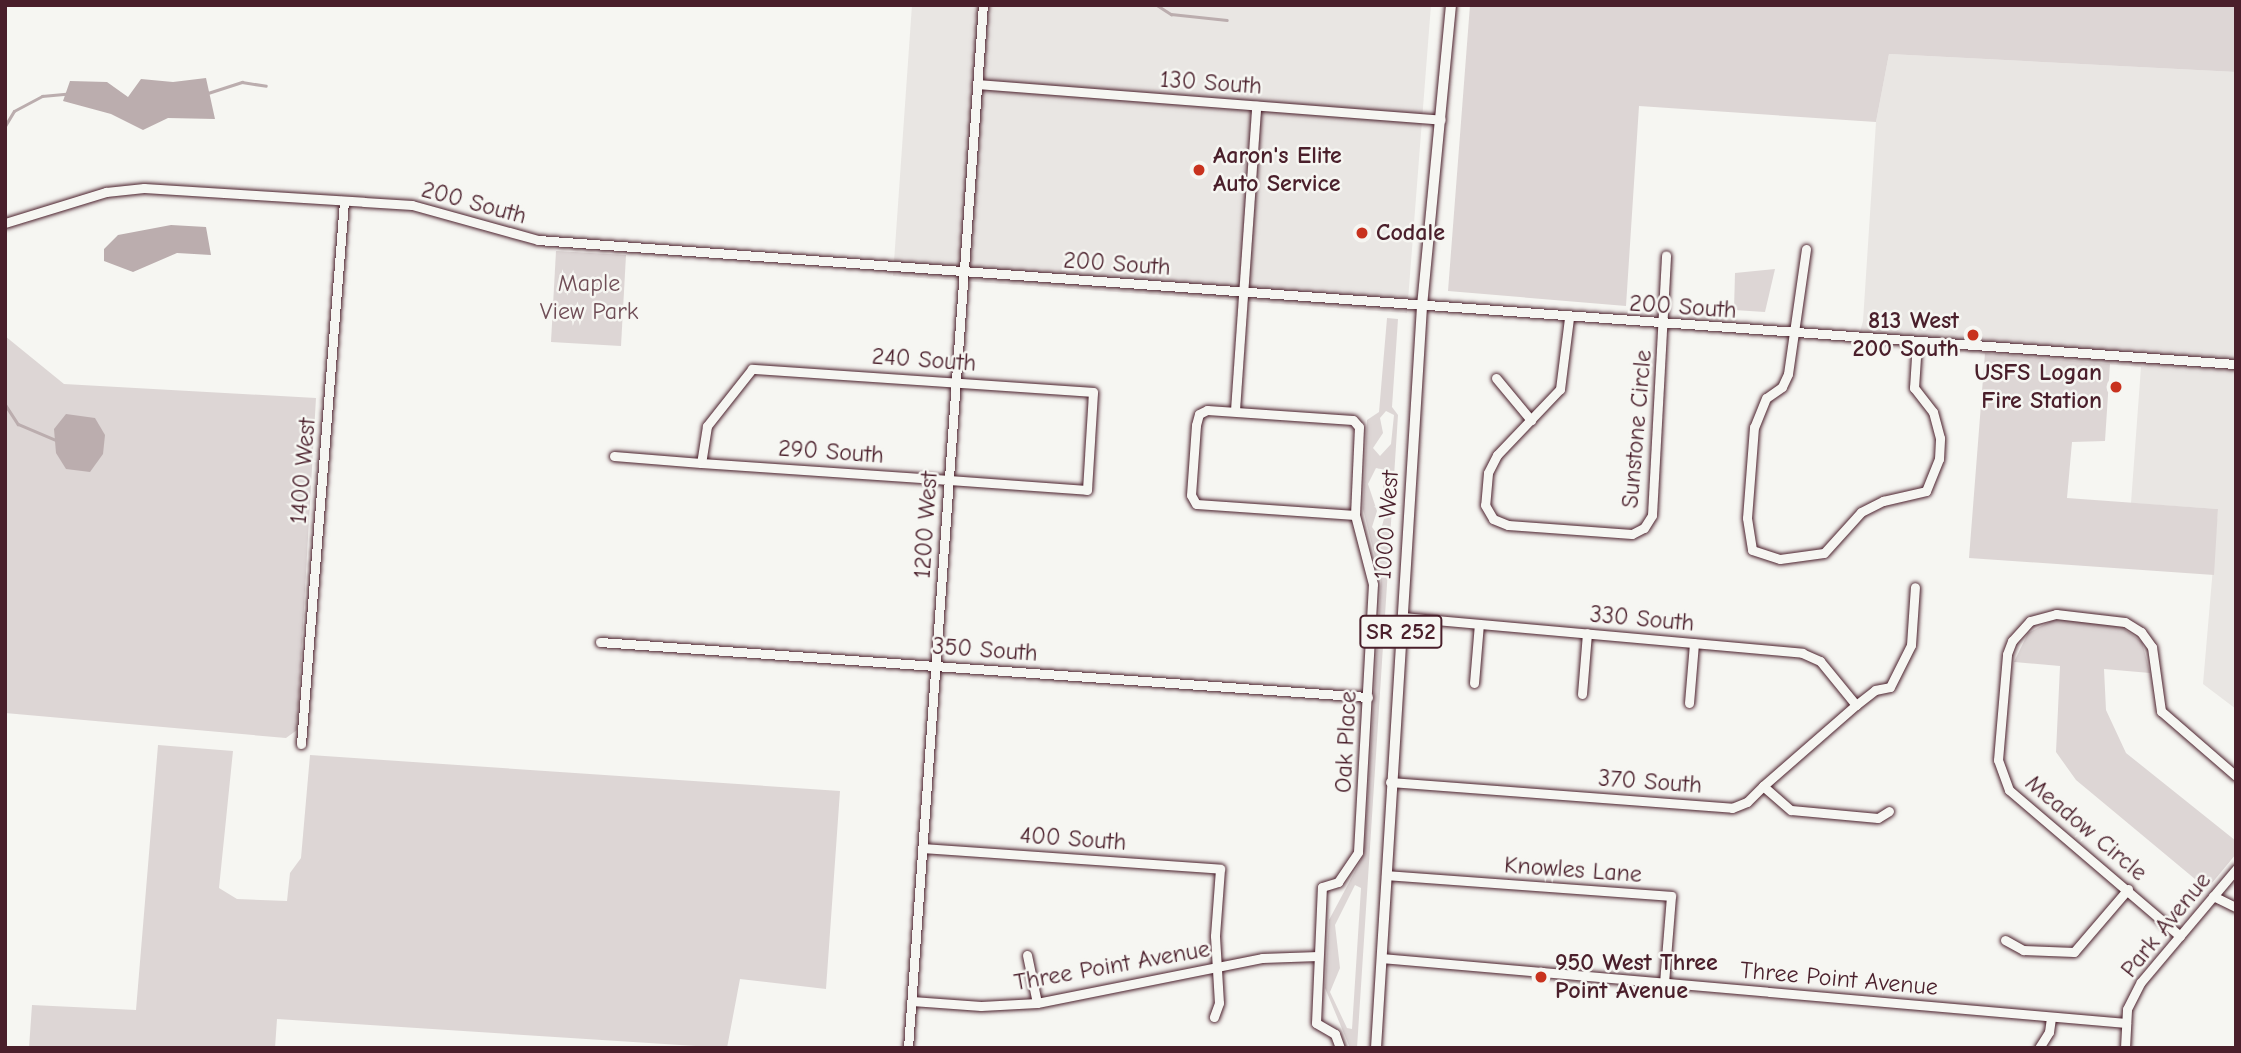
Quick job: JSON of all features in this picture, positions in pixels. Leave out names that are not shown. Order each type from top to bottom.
[{"type":"main road","name":"1000 West","points":[[1376,1048],[1390,782],[1422,306],[1451,5]]},
{"type":"street","name":"1200 West","points":[[908,1048],[983,5]]},
{"type":"street","name":"130 South","points":[[978,84],[1441,120]]},
{"type":"street","points":[[1235,410],[1256,106]]},
{"type":"street","name":"200 South","points":[[5,223],[106,192],[145,188],[412,205],[538,240],[1569,318],[2236,364]]},
{"type":"street","name":"1400 West","points":[[301,744],[344,201]]},
{"type":"street","points":[[1806,249],[1791,334],[1788,374],[1782,387],[1766,398],[1754,427],[1746,518],[1752,550],[1780,559],[1824,553],[1861,512],[1882,501],[1926,491],[1939,459],[1940,438],[1933,412],[1914,388],[1917,342]]},
{"type":"street","points":[[1665,325],[1666,255]]},
{"type":"street","name":"Sunstone Circle","points":[[1569,318],[1560,389],[1497,455],[1488,473],[1485,505],[1493,519],[1508,524],[1632,534],[1644,528],[1652,515],[1665,325]]},
{"type":"street","name":"240 South","points":[[701,463],[707,425],[752,369],[1093,392],[1087,491]]},
{"type":"street","points":[[1496,378],[1531,420]]},
{"type":"street","name":"Oak Place","points":[[1318,956],[1322,887],[1338,882],[1358,852],[1373,584],[1355,515],[1359,427],[1353,420],[1235,410],[1207,410],[1199,414],[1191,495],[1196,504],[1355,515]]},
{"type":"street","name":"290 South","points":[[614,456],[1087,491]]},
{"type":"street","name":"370 South","points":[[1390,782],[1732,808],[1747,802],[1856,705],[1875,691],[1891,687],[1908,658],[1915,587]]},
{"type":"street","name":"Meadow Circle","points":[[2180,936],[2128,889],[2020,801],[2002,777],[1998,760],[2007,654],[2021,629],[2056,614],[2106,617],[2141,632],[2152,648],[2161,711],[2236,776]]},
{"type":"street","name":"330 South","points":[[1402,617],[1811,656],[1856,705]]},
{"type":"street","points":[[1474,683],[1479,624]]},
{"type":"street","points":[[1582,694],[1587,633]]},
{"type":"street","name":"350 South","points":[[600,642],[1368,697]]},
{"type":"street","points":[[1689,703],[1694,643]]},
{"type":"street","points":[[1763,786],[1791,810],[1878,818],[1889,811]]},
{"type":"street","name":"400 South","points":[[923,848],[1220,869],[1215,936],[1219,966]]},
{"type":"street","name":"Park Avenue","points":[[2125,1048],[2127,1009],[2141,982],[2236,869]]},
{"type":"street","name":"Knowles Lane","points":[[1386,876],[1671,896],[1664,983]]},
{"type":"street","points":[[2005,940],[2023,950],[2074,952],[2128,889]]},
{"type":"street","points":[[2213,896],[2236,907]]},
{"type":"street","points":[[1027,955],[1037,1003]]},
{"type":"street","points":[[1318,956],[1316,1023],[1335,1034],[1340,1048]]},
{"type":"street","name":"Three Point Avenue","points":[[912,1001],[981,1006],[1037,1003],[1262,958],[1318,956]]},
{"type":"street","name":"Three Point Avenue","points":[[1381,958],[2126,1023]]},
{"type":"street","points":[[1214,1017],[1220,1003],[1219,966]]},
{"type":"street","points":[[2039,1048],[2049,1032],[2051,1017]]},
{"type":"shaded area","points":[[912,5],[1431,5],[1407,313],[893,276]]},
{"type":"shaded area","points":[[1889,54],[2236,72],[2236,709],[2203,684],[2218,509],[2131,503],[2141,367],[1857,343],[1863,321],[1876,122]]},
{"type":"shaded area","points":[[206,78],[215,119],[168,118],[143,130],[111,114],[63,101],[70,81],[107,82],[128,97],[141,79],[173,82]]},
{"type":"shaded area","points":[[171,225],[206,227],[211,255],[177,253],[133,272],[104,261],[104,249],[118,235]]},
{"type":"shaded area","points":[[66,414],[95,418],[105,435],[103,454],[90,472],[66,469],[56,453],[54,429]]},
{"type":"green space","points":[[1470,5],[2236,5],[2236,72],[1889,54],[1876,122],[1639,106],[1626,306],[1448,291]]},
{"type":"green space","name":"Maple View Park","points":[[556,251],[626,255],[621,346],[551,342]]},
{"type":"green space","points":[[1775,269],[1765,312],[1734,310],[1735,273]]},
{"type":"green space","points":[[1387,318],[1398,319],[1392,407],[1398,415],[1357,1048],[1350,1048],[1325,988],[1329,920],[1361,860],[1365,842],[1381,581],[1363,509],[1367,420],[1379,412]],"holes":[[[1386,411],[1394,415],[1391,444],[1380,456],[1373,448],[1383,433],[1380,418]],[[1376,468],[1386,470],[1383,486],[1388,504],[1379,537],[1372,527],[1377,511],[1368,484]],[[1355,885],[1361,888],[1352,1029],[1347,1028],[1330,992],[1340,968],[1335,925]]]},
{"type":"green space","points":[[5,336],[64,384],[316,398],[297,730],[286,738],[5,713]]},
{"type":"green space","points":[[1985,353],[2110,364],[2105,441],[2072,442],[2067,498],[2218,509],[2214,575],[1969,558]]},
{"type":"green space","points":[[2055,619],[2119,625],[2142,642],[2150,673],[2104,669],[2106,710],[2126,753],[2236,841],[2236,854],[2207,889],[2076,780],[2056,752],[2060,666],[2014,662],[2028,633]]},
{"type":"green space","points":[[158,745],[233,751],[219,888],[237,899],[287,901],[290,873],[301,858],[310,755],[840,791],[826,989],[740,979],[727,1048],[277,1019],[275,1048],[29,1048],[32,1005],[136,1010]]},
{"type":"waterway","points":[[1157,5],[1171,14],[1227,20]]},
{"type":"waterway","points":[[208,93],[242,82],[266,86]]},
{"type":"waterway","points":[[5,126],[14,111],[42,96],[66,94]]},
{"type":"waterway","points":[[5,404],[18,424],[56,440]]},
{"type":"place","name":"Aaron's Elite Auto Service","points":[[1199,170]]},
{"type":"place","name":"Codale","points":[[1362,233]]},
{"type":"place","name":"813 West 200 South","points":[[1973,335]]},
{"type":"place","name":"USFS Logan Fire Station","points":[[2116,387]]},
{"type":"place","name":"950 West Three Point Avenue","points":[[1541,977]]}]
